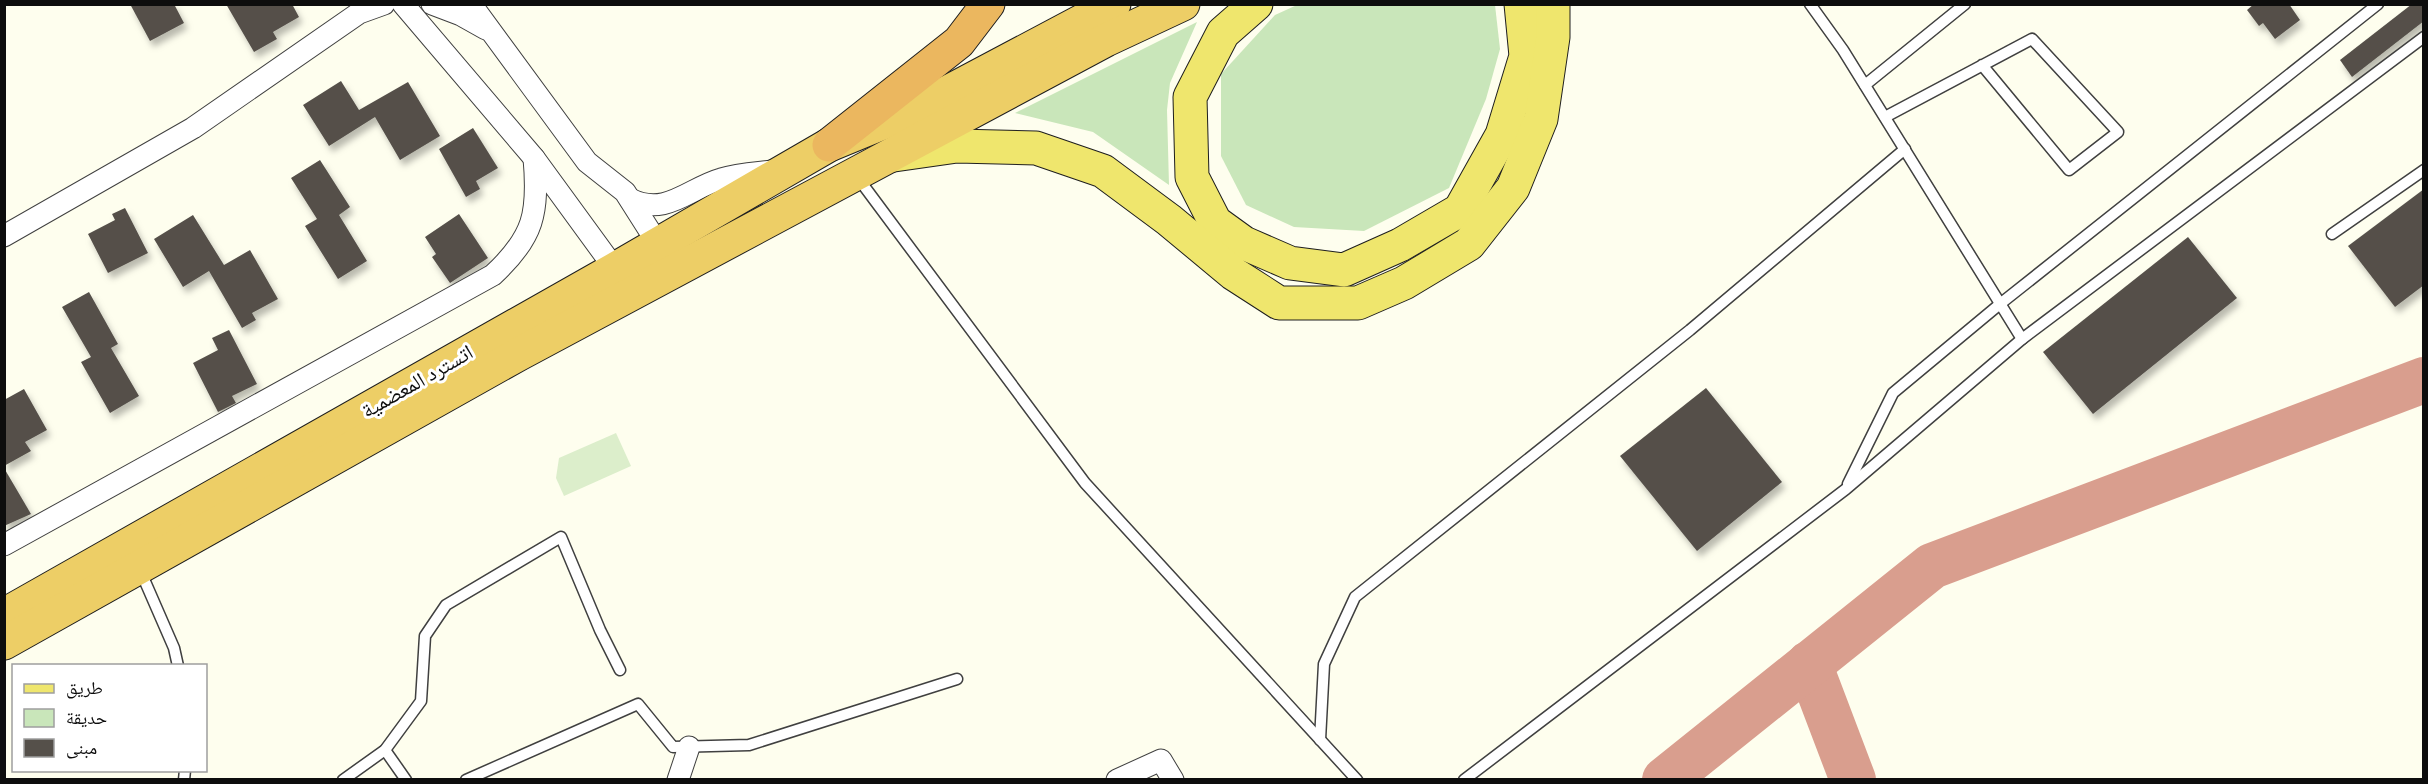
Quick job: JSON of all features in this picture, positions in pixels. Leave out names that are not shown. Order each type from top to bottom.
[{"type":"highway","points":[[829,145],[959,42],[988,4]]},
{"type":"highway","points":[[914,110],[1060,4]]},
{"type":"highway","points":[[914,110],[1114,4]]},
{"type":"highway","points":[[4,643],[519,354],[856,176],[1106,40],[1183,4]]},
{"type":"highway","name":"اتسترد المعضمية","points":[[4,615],[615,269],[829,145],[914,110]]},
{"type":"main road","points":[[1256,4],[1223,33],[1190,97],[1192,177],[1215,222],[1244,243],[1290,263],[1344,270],[1400,245],[1460,210],[1502,135],[1526,56],[1521,4]]},
{"type":"main road","points":[[894,155],[957,146],[1036,148],[1103,171],[1169,220],[1234,274],[1279,303],[1358,303],[1404,283],[1469,244],[1513,188],[1541,119],[1553,37],[1553,4]]},
{"type":"street","points":[[4,236],[193,128],[359,13],[384,4]]},
{"type":"street","points":[[403,4],[534,158],[615,269]]},
{"type":"street","points":[[432,4],[468,18],[495,35]]},
{"type":"street","points":[[471,4],[587,162],[620,186],[658,244]]},
{"type":"street","points":[[4,545],[493,275],[512,257],[533,220],[537,192],[534,158]]},
{"type":"street","points":[[630,199],[647,205],[660,205],[722,178],[785,170]]},
{"type":"street","points":[[678,780],[689,747]]},
{"type":"street","points":[[1117,780],[1161,760],[1173,780]]},
{"type":"lane","points":[[1810,4],[1843,50],[2022,339]]},
{"type":"lane","points":[[1865,85],[1965,4]]},
{"type":"lane","points":[[1845,489],[1893,393],[2000,304],[2378,4]]},
{"type":"lane","points":[[1464,780],[1845,489],[2022,339],[2424,37]]},
{"type":"lane","points":[[1885,117],[1982,65],[2032,39],[2118,132],[2069,170],[1982,65]]},
{"type":"lane","points":[[1320,740],[1324,664],[1355,597],[1690,330],[1905,149]]},
{"type":"lane","points":[[2332,234],[2424,170]]},
{"type":"lane","points":[[856,176],[1085,483],[1357,780]]},
{"type":"lane","points":[[343,780],[385,750],[421,701],[425,636],[446,605],[561,537],[600,630],[620,669]]},
{"type":"lane","points":[[139,567],[174,648],[178,664]]},
{"type":"lane","points":[[466,780],[638,704],[673,747],[749,745],[957,679]]},
{"type":"lane","points":[[385,750],[406,780]]},
{"type":"green space","points":[[1297,5],[1495,5],[1500,49],[1486,99],[1449,188],[1364,231],[1294,227],[1246,205],[1221,156],[1221,74],[1275,15]]},
{"type":"green space","points":[[1197,22],[1170,83],[1167,110],[1169,185],[1093,132],[1015,113]]},
{"type":"green space","points":[[616,433],[631,466],[564,496],[556,478],[559,458]]},
{"type":"building","points":[[130,4],[174,4],[184,23],[150,41]]},
{"type":"building","points":[[226,4],[292,4],[299,17],[273,32],[277,39],[254,52]]},
{"type":"building","points":[[2254,4],[2289,4],[2300,20],[2275,39],[2263,23],[2259,26],[2247,10]]},
{"type":"building","points":[[2412,4],[2424,4],[2424,21],[2352,77],[2340,60]]},
{"type":"building","points":[[341,81],[359,110],[408,82],[440,136],[400,160],[375,117],[329,146],[303,105]]},
{"type":"building","points":[[473,128],[498,168],[476,181],[480,189],[466,197],[439,149]]},
{"type":"building","points":[[320,160],[350,207],[339,215],[367,261],[338,279],[305,226],[317,219],[291,178]]},
{"type":"building","points":[[2424,189],[2424,285],[2395,307],[2348,246]]},
{"type":"building","points":[[125,208],[148,253],[108,273],[88,234],[115,220],[112,214]]},
{"type":"building","points":[[459,214],[488,258],[450,283],[432,257],[436,254],[425,237]]},
{"type":"building","points":[[193,215],[224,265],[250,250],[278,299],[252,313],[256,320],[242,328],[209,271],[183,287],[154,239]]},
{"type":"building","points":[[2188,237],[2237,298],[2093,414],[2043,352]]},
{"type":"building","points":[[89,292],[118,344],[111,348],[139,396],[110,413],[81,362],[91,357],[62,307]]},
{"type":"building","points":[[229,330],[257,384],[232,396],[236,403],[218,412],[193,363],[218,350],[212,338]]},
{"type":"building","points":[[1706,388],[1782,482],[1697,551],[1620,456]]},
{"type":"building","points":[[24,389],[47,430],[25,442],[31,451],[4,466],[4,400]]},
{"type":"building","points":[[4,468],[31,514],[4,526]]},
{"type":"taxiway","points":[[1665,780],[1932,566],[2424,380]]},
{"type":"taxiway","points":[[1809,664],[1853,780]]}]
